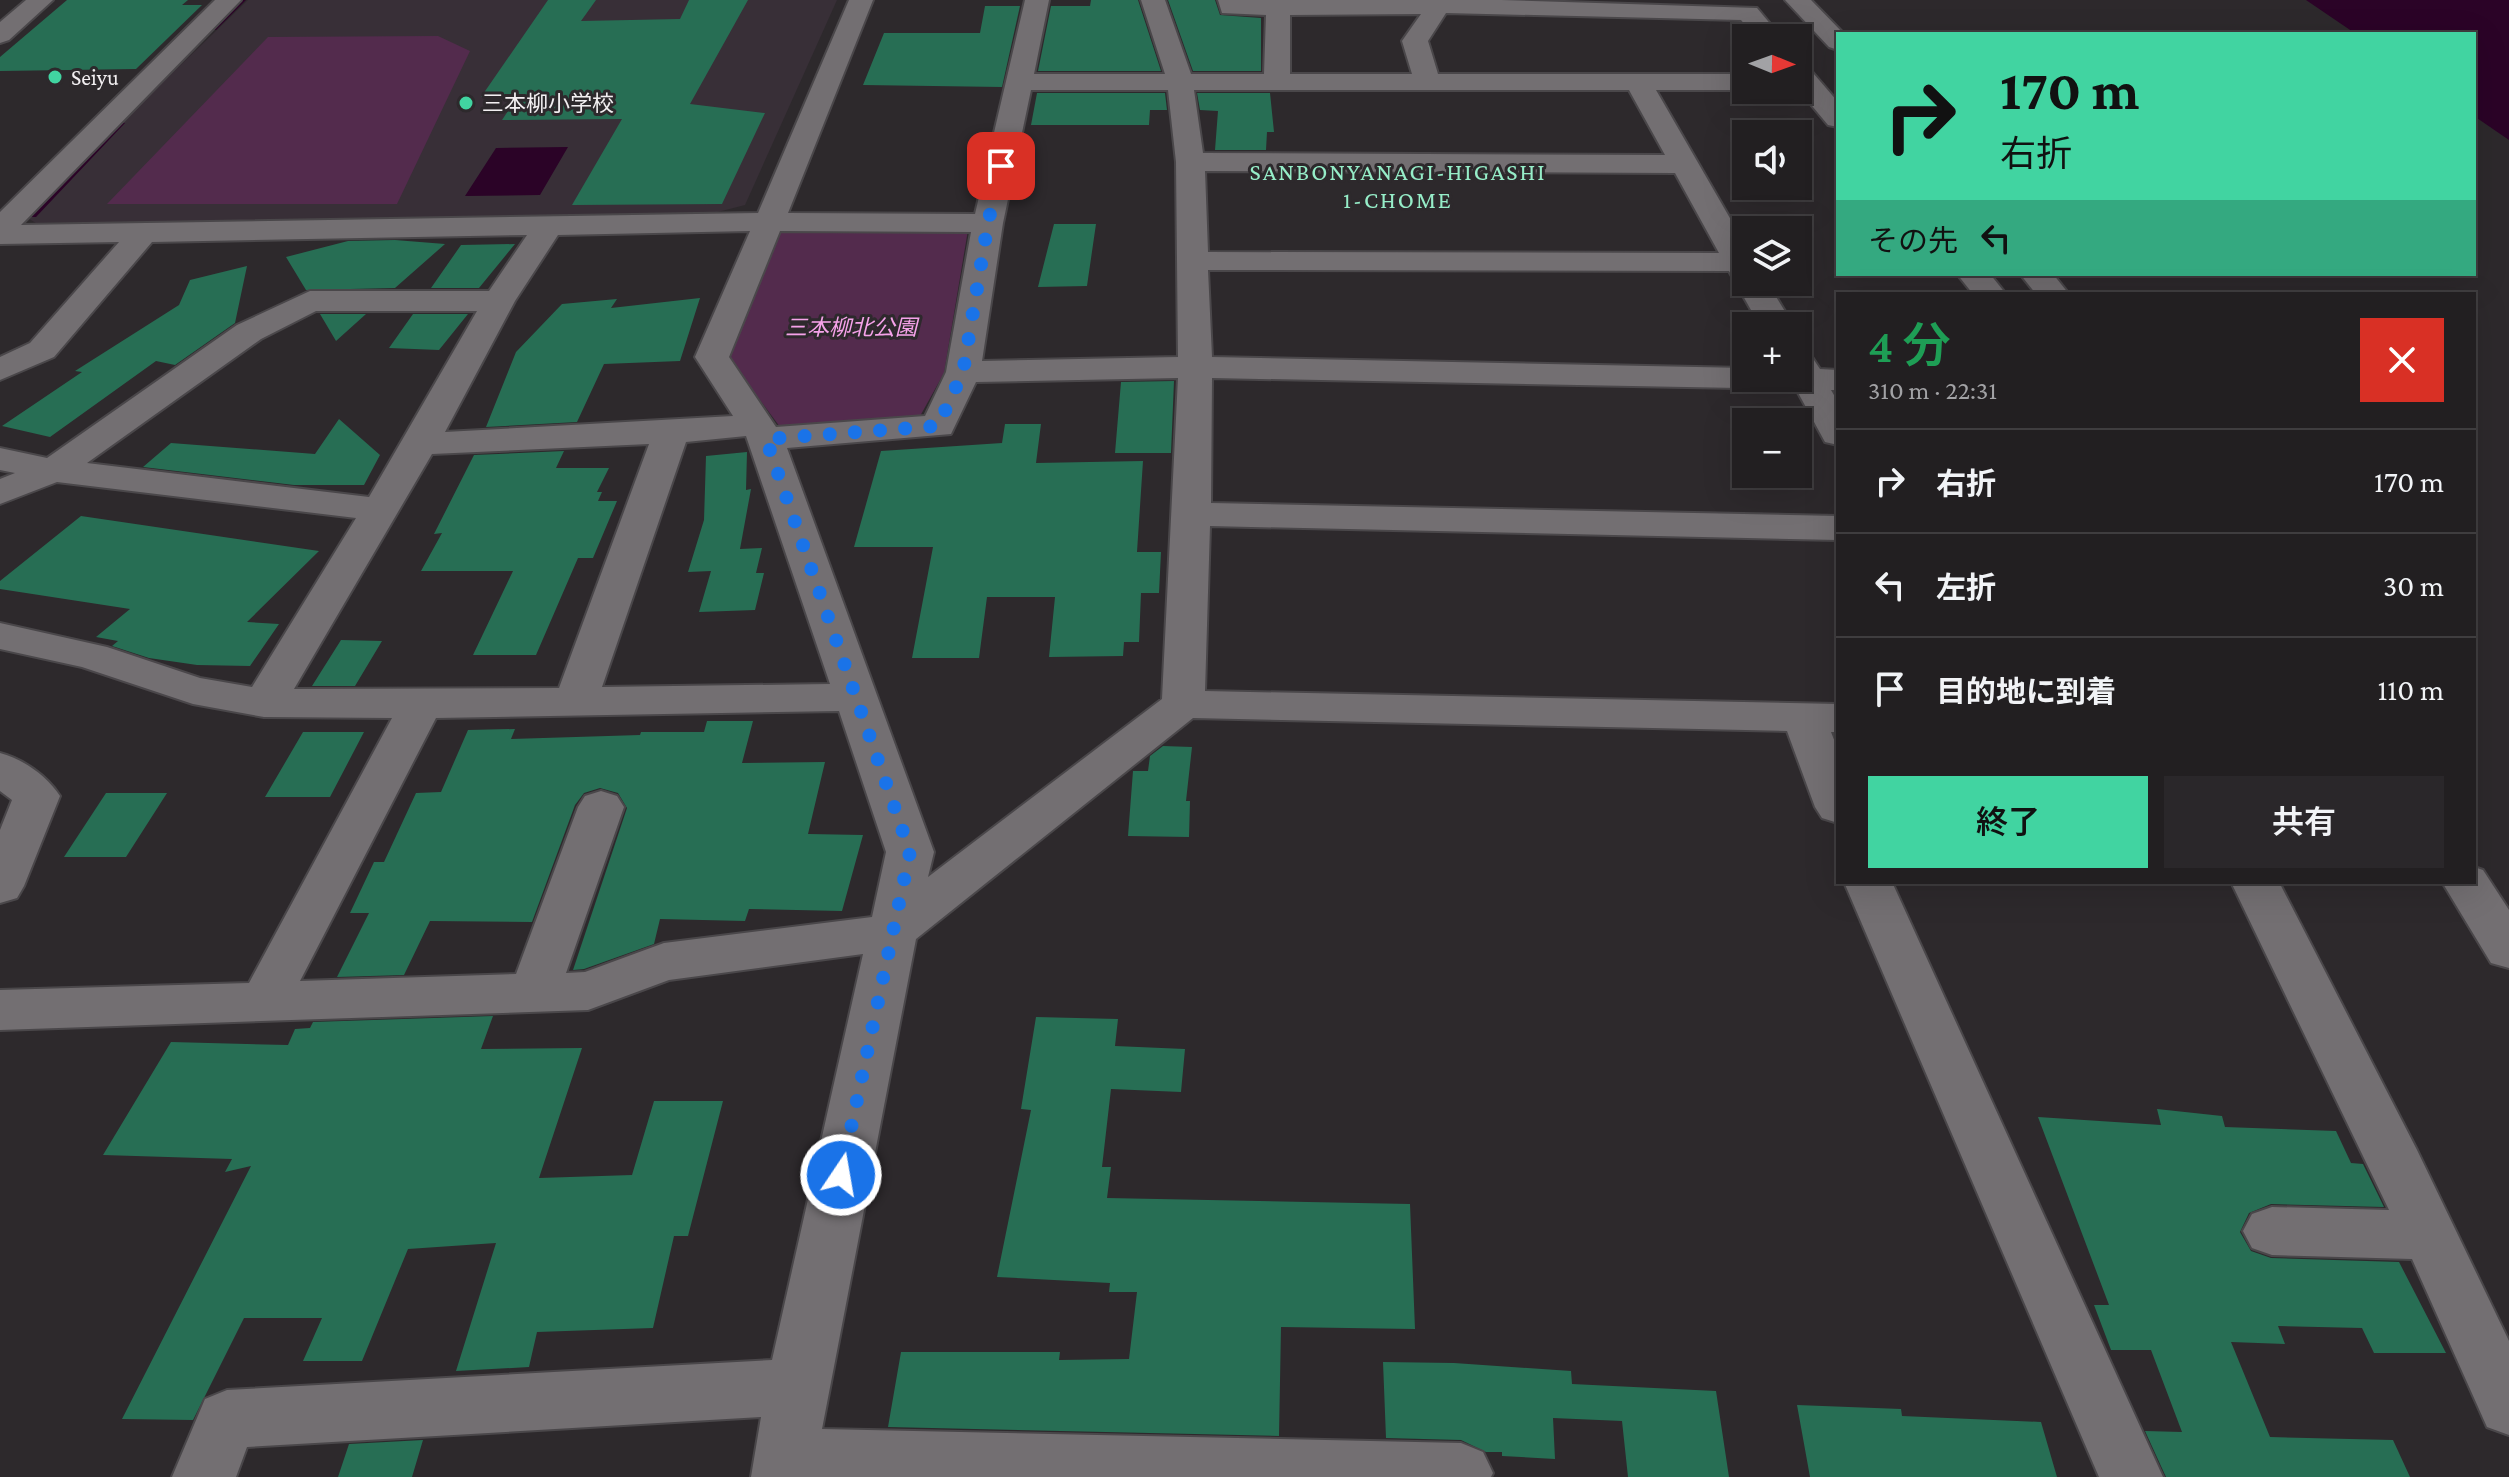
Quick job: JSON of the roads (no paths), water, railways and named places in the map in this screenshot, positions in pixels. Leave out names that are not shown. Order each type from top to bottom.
[{"type":"street","points":[[0,35],[41,0]]},
{"type":"street","points":[[0,229],[229,0]]},
{"type":"street","points":[[861,0],[712,357],[761,432],[910,852],[890,933],[797,1387],[785,1467],[1461,1473]]},
{"type":"street","points":[[420,444],[671,432],[938,426],[963,372],[988,223],[1037,0]]},
{"type":"street","points":[[1153,0],[1180,81],[1190,162],[1194,261],[1193,514],[1183,704]]},
{"type":"street","points":[[1230,0],[1231,8],[1442,3],[1684,6],[1748,13],[1757,24]]},
{"type":"street","points":[[1797,0],[1836,40]]},
{"type":"street","points":[[1427,80],[1415,41],[1442,3]]},
{"type":"street","points":[[1277,82],[1293,5]]},
{"type":"street","points":[[1020,82],[1732,82]]},
{"type":"street","points":[[1638,82],[1732,247]]},
{"type":"street","points":[[1812,91],[1836,117]]},
{"type":"street","points":[[1190,162],[1685,164]]},
{"type":"street","points":[[0,235],[769,222],[988,223]]},
{"type":"street","points":[[264,703],[420,444],[499,301],[548,227]]},
{"type":"street","points":[[0,370],[42,350],[144,232]]},
{"type":"street","points":[[1194,261],[1732,272]]},
{"type":"street","points":[[1975,276],[1988,292]]},
{"type":"street","points":[[2038,276],[2051,292]]},
{"type":"street","points":[[0,493],[53,470],[249,332],[310,301],[499,301]]},
{"type":"street","points":[[963,372],[1194,367],[1732,378]]},
{"type":"street","points":[[1815,373],[1836,429]]},
{"type":"street","points":[[575,702],[671,432]]},
{"type":"street","points":[[0,459],[53,470],[381,510]]},
{"type":"street","points":[[1193,514],[1836,528]]},
{"type":"street","points":[[0,636],[92,656],[193,690],[264,703],[421,704],[856,697]]},
{"type":"street","points":[[265,1000],[421,704]]},
{"type":"street","points":[[0,1010],[588,991],[664,962],[890,933],[1183,704],[1820,717],[1836,797]]},
{"type":"street","points":[[0,768],[37,796],[0,886]]},
{"type":"street","points":[[534,993],[601,807]]},
{"type":"street","points":[[1869,884],[2131,1477]]},
{"type":"street","points":[[2256,884],[2383,1135],[2509,1407]]},
{"type":"street","points":[[2467,884],[2509,950]]},
{"type":"street","points":[[2272,1231],[2430,1235]]},
{"type":"street","points":[[204,1477],[227,1419],[797,1387]]},
{"type":"waterway","points":[[213,28],[242,0]]},
{"type":"waterway","points":[[33,215],[121,123]]},
{"type":"place","name":"Seiyu","points":[[55,77]]},
{"type":"place","name":"三本柳小学校","points":[[466,103]]},
{"type":"district","name":"SANBONYANAGI-HIGASHI 1-CHOME","points":[[1398,186]]},
{"type":"park label","name":"三本柳北公園","points":[[851,327]]}]
